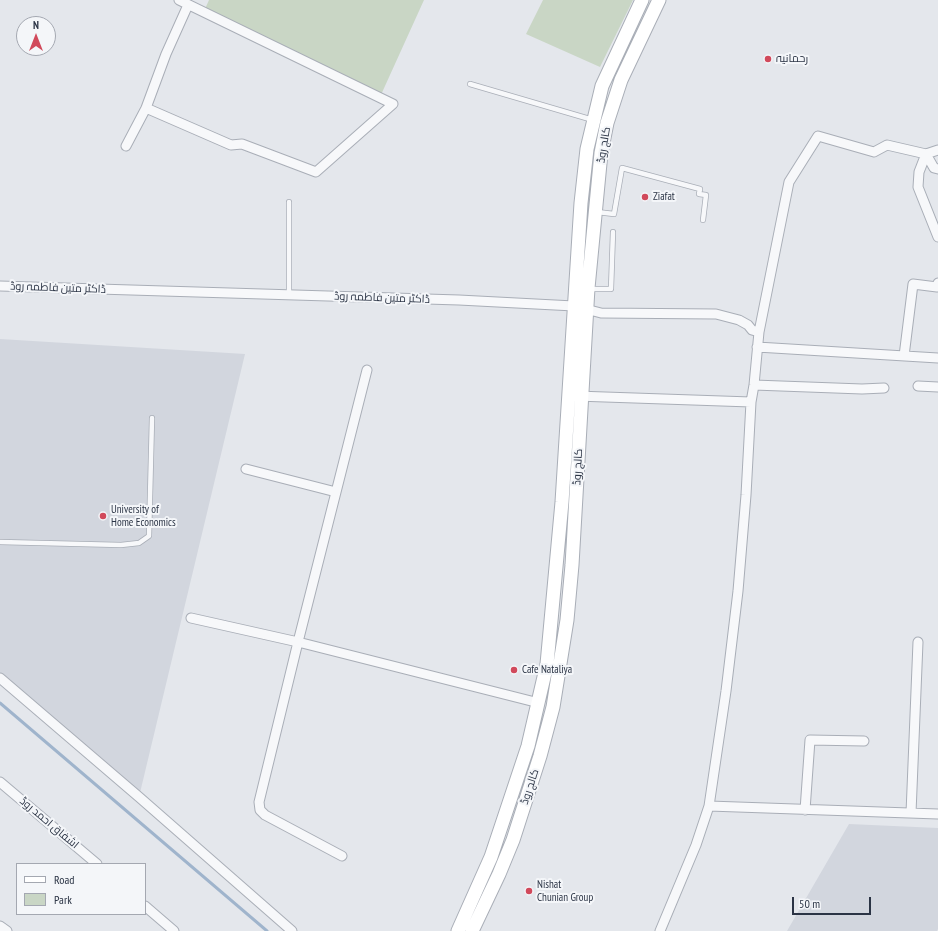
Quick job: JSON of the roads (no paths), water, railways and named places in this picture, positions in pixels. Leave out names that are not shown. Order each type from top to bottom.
[{"type":"main road","name":"کالج روڈ","points":[[458,931],[491,857],[528,746],[539,703],[547,657],[561,509],[581,203],[587,149],[602,86],[642,0]]},
{"type":"main road","name":"کالج روڈ","points":[[472,931],[499,874],[513,840],[540,756],[553,707],[568,620],[588,288],[601,153],[607,123],[628,64],[659,0]]},
{"type":"street","points":[[146,108],[231,145],[242,144],[316,172],[393,104],[179,0]]},
{"type":"street","points":[[126,146],[146,108],[166,54],[188,5]]},
{"type":"street","points":[[660,931],[696,845],[709,806],[726,691],[738,591],[746,495],[751,402],[754,385],[758,332],[789,182],[818,136],[874,152],[886,145],[926,154],[938,150]]},
{"type":"street","points":[[926,154],[934,168],[938,169]]},
{"type":"street","points":[[926,154],[919,172],[918,187],[938,237]]},
{"type":"street","points":[[904,356],[913,284],[937,287],[938,284]]},
{"type":"street","name":"ڈاکٹر متین فاطمہ روڈ","points":[[0,286],[459,300],[574,306],[587,308],[601,313],[716,314],[739,320],[748,325],[752,330],[758,332]]},
{"type":"street","points":[[757,351],[938,358]]},
{"type":"street","points":[[342,856],[265,815],[260,810],[259,802],[367,370]]},
{"type":"street","points":[[754,385],[862,389],[884,388]]},
{"type":"street","points":[[918,386],[938,387]]},
{"type":"street","points":[[568,395],[751,402]]},
{"type":"street","points":[[246,469],[336,492]]},
{"type":"street","points":[[191,618],[298,642],[539,703]]},
{"type":"street","points":[[911,812],[918,642]]},
{"type":"street","points":[[0,678],[292,931]]},
{"type":"street","points":[[805,810],[810,740],[864,741]]},
{"type":"street","name":"اشفاق احمد روڈ","points":[[0,782],[96,863]]},
{"type":"street","points":[[709,806],[938,814]]},
{"type":"street","points":[[146,907],[174,931]]},
{"type":"street","points":[[0,926],[7,931]]},
{"type":"lane","points":[[470,84],[593,120]]},
{"type":"lane","points":[[596,211],[614,214],[622,168],[700,189],[699,194],[706,196],[703,220]]},
{"type":"lane","points":[[289,202],[289,295]]},
{"type":"lane","points":[[588,288],[611,289],[613,232]]},
{"type":"lane","points":[[0,542],[121,545],[139,543],[149,536],[152,418]]},
{"type":"waterway","points":[[0,703],[267,931]]},
{"type":"place","name":"رحمانیہ","points":[[768,59]]},
{"type":"place","name":"Ziafat","points":[[645,197]]},
{"type":"place","name":"University of Home Economics","points":[[103,516]]},
{"type":"place","name":"Cafe Nataliya","points":[[514,670]]},
{"type":"place","name":"Nishat Chunian Group","points":[[529,891]]}]
